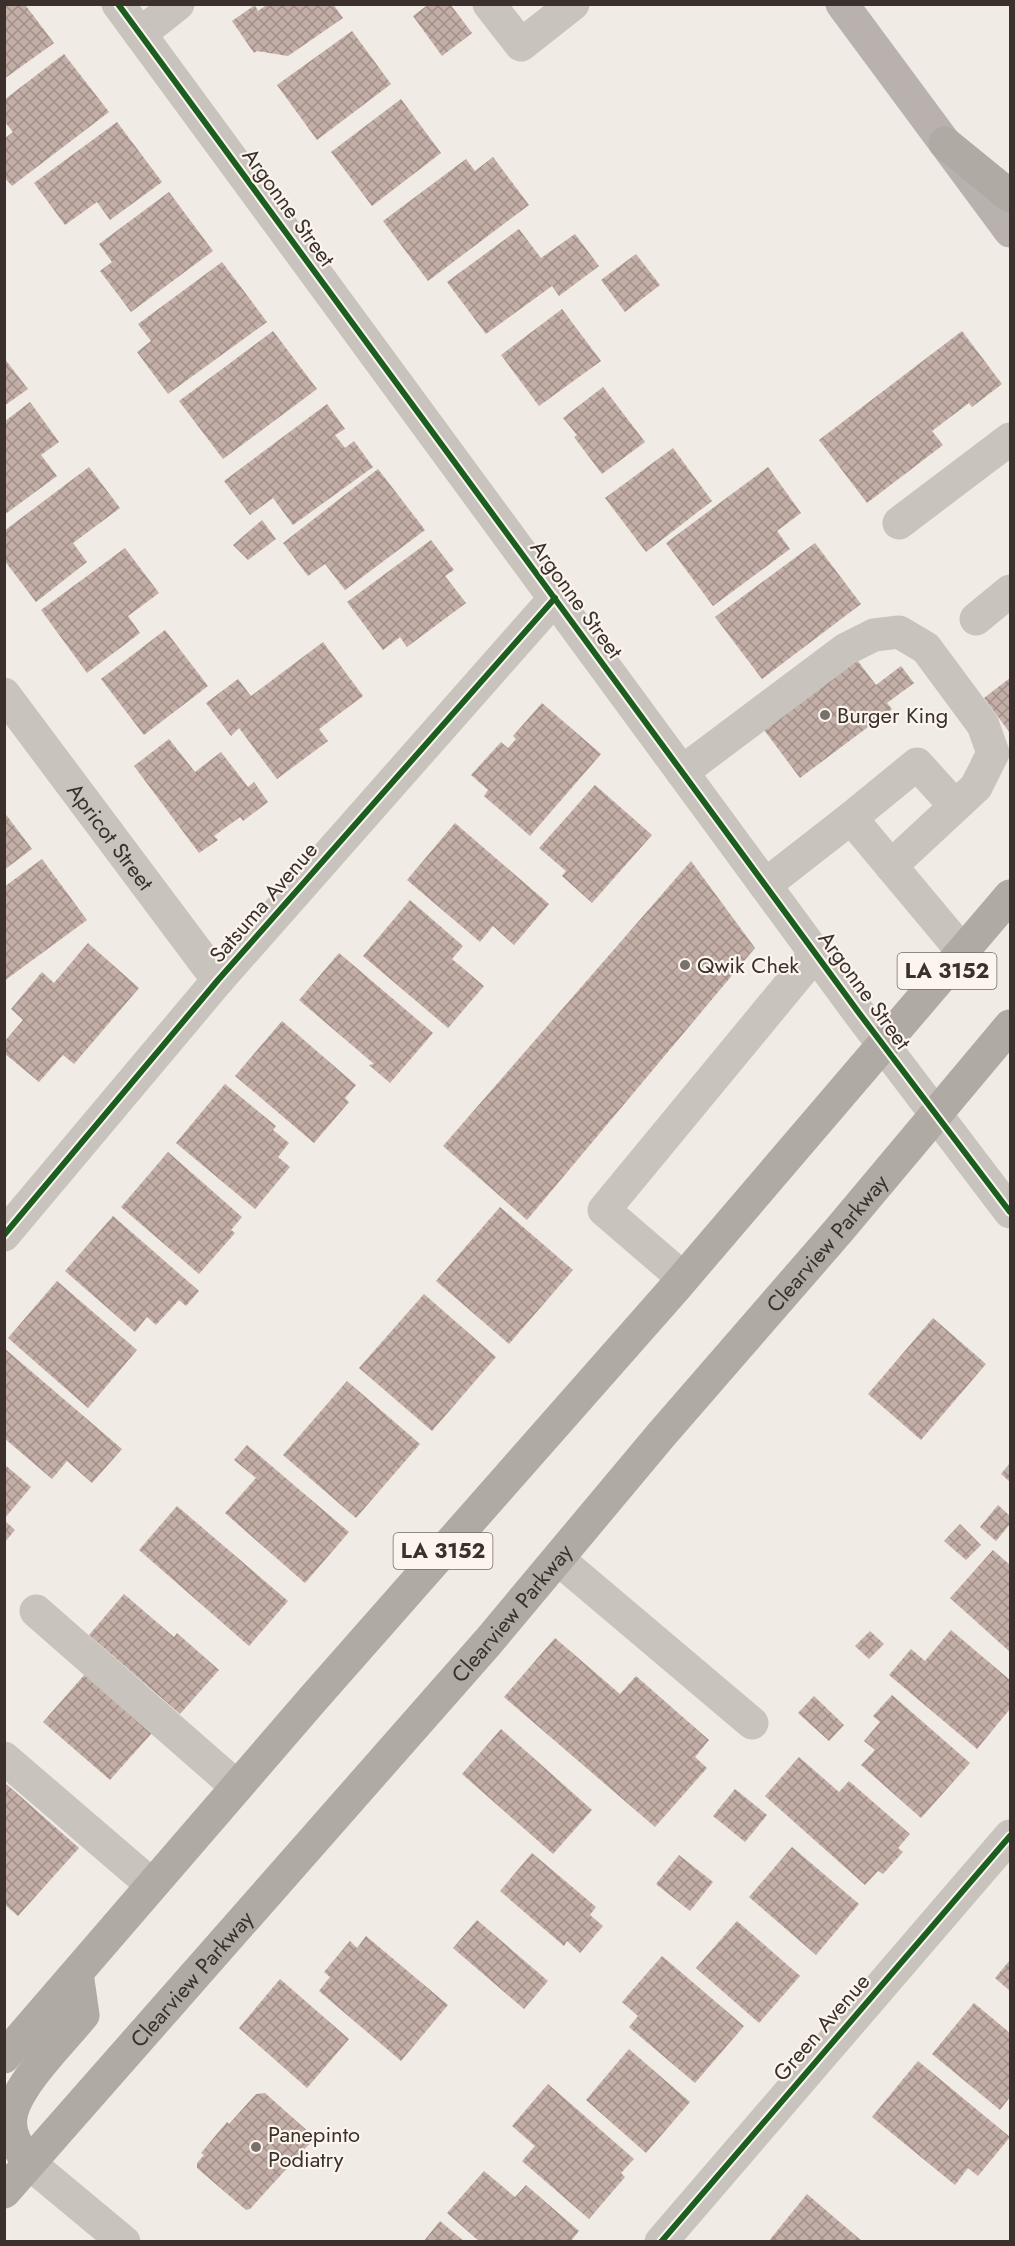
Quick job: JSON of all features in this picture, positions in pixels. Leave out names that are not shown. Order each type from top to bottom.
[{"type":"highway","points":[[945,143],[1011,196]]},
{"type":"highway","name":"LA 3152","points":[[4,2057],[683,1278],[1011,896]]},
{"type":"highway","name":"Clearview Parkway","points":[[4,2192],[488,1642],[661,1435],[1011,1026]]},
{"type":"highway","points":[[29,2163],[15,2143],[10,2118],[21,2090],[83,2015],[77,1973]]},
{"type":"main road","points":[[842,4],[1011,231]]},
{"type":"street","name":"Argonne Street","points":[[118,4],[884,1046],[1011,1212]]},
{"type":"street","points":[[140,33],[178,4]]},
{"type":"street","points":[[489,4],[520,45],[573,4]]},
{"type":"street","points":[[899,523],[1011,439]]},
{"type":"street","points":[[976,619],[1011,591]]},
{"type":"street","name":"Satsuma Avenue","points":[[4,1235],[218,980],[555,598]]},
{"type":"street","points":[[682,772],[846,649],[874,635],[899,632],[926,648],[983,725],[993,753],[976,787],[891,866]]},
{"type":"street","name":"Apricot Street","points":[[4,693],[218,980]]},
{"type":"street","points":[[765,885],[917,764],[955,806]]},
{"type":"street","points":[[851,818],[963,952]]},
{"type":"street","points":[[683,1278],[604,1210],[816,954]]},
{"type":"street","points":[[558,1559],[752,1723]]},
{"type":"street","points":[[36,1611],[237,1787]]},
{"type":"street","points":[[4,1758],[152,1885]]},
{"type":"street","name":"Green Avenue","points":[[661,2241],[1011,1836]]},
{"type":"street","points":[[29,2163],[124,2241]]},
{"type":"building","points":[[4,4],[28,4],[26,6],[54,43],[4,79]]},
{"type":"building","points":[[268,4],[333,4],[343,18],[288,56],[257,51],[254,53],[232,21],[255,5],[258,11]]},
{"type":"building","points":[[429,4],[450,4],[472,33],[442,56],[413,16]]},
{"type":"building","points":[[352,31],[391,84],[317,140],[277,85]]},
{"type":"building","points":[[64,54],[109,112],[12,186],[4,177],[4,139],[13,132],[4,121],[4,100]]},
{"type":"building","points":[[401,99],[441,153],[372,206],[331,152]]},
{"type":"building","points":[[117,122],[162,182],[110,220],[97,202],[65,225],[34,183]]},
{"type":"building","points":[[493,157],[529,205],[428,281],[383,221],[466,159],[475,171]]},
{"type":"building","points":[[169,192],[213,251],[131,312],[100,271],[112,262],[99,244]]},
{"type":"building","points":[[519,229],[541,258],[575,234],[599,266],[559,296],[552,286],[486,334],[447,282]]},
{"type":"building","points":[[636,254],[660,285],[625,312],[601,280]]},
{"type":"building","points":[[222,262],[267,322],[168,394],[137,352],[151,341],[138,324]]},
{"type":"building","points":[[562,309],[601,361],[539,406],[501,355]]},
{"type":"building","points":[[273,331],[317,389],[223,459],[179,401]]},
{"type":"building","points":[[962,331],[1002,384],[972,407],[969,403],[932,431],[943,445],[867,503],[819,440]]},
{"type":"building","points":[[4,358],[28,389],[4,406]]},
{"type":"building","points":[[603,387],[645,442],[602,474],[574,437],[577,435],[563,418]]},
{"type":"building","points":[[30,402],[59,442],[41,455],[57,476],[4,515],[4,422]]},
{"type":"building","points":[[327,404],[345,429],[335,435],[345,448],[354,441],[373,467],[293,525],[273,498],[250,515],[224,481]]},
{"type":"building","points":[[673,448],[712,501],[646,552],[605,498]]},
{"type":"building","points":[[89,467],[120,508],[73,543],[87,562],[36,602],[4,560],[4,531]]},
{"type":"building","points":[[768,467],[801,513],[777,531],[790,549],[713,606],[666,543]]},
{"type":"building","points":[[378,469],[425,530],[345,590],[325,564],[308,576],[283,543]]},
{"type":"building","points":[[262,520],[276,539],[248,560],[233,545]]},
{"type":"building","points":[[431,540],[454,570],[445,576],[466,603],[407,647],[400,637],[383,650],[347,602]]},
{"type":"building","points":[[815,543],[861,604],[762,679],[715,617]]},
{"type":"building","points":[[125,548],[159,593],[128,616],[140,633],[87,673],[41,610]]},
{"type":"building","points":[[165,630],[208,686],[144,735],[101,679]]},
{"type":"building","points":[[323,642],[363,696],[319,729],[328,741],[277,779],[239,728],[231,736],[206,703],[238,679],[251,696]]},
{"type":"building","name":"Burger King","points":[[851,652],[876,685],[901,666],[914,683],[887,703],[892,709],[800,778],[758,722]]},
{"type":"building","points":[[1010,678],[1010,733],[984,698]]},
{"type":"building","points":[[542,703],[601,754],[530,836],[484,796],[488,790],[471,775],[501,742],[508,748],[516,739],[513,736]]},
{"type":"building","points":[[169,739],[195,772],[221,752],[248,787],[254,782],[268,802],[243,821],[240,817],[214,836],[218,840],[199,853],[134,766]]},
{"type":"building","points":[[595,785],[652,835],[592,903],[562,876],[566,871],[539,848]]},
{"type":"building","points":[[4,812],[32,849],[4,870]]},
{"type":"building","points":[[455,823],[549,904],[514,945],[493,926],[480,942],[407,880]]},
{"type":"building","points":[[42,859],[87,920],[4,981],[4,887]]},
{"type":"building","points":[[691,861],[755,948],[527,1220],[443,1146]]},
{"type":"building","points":[[410,900],[463,946],[452,959],[484,986],[448,1028],[363,956]]},
{"type":"building","points":[[88,943],[139,988],[74,1064],[63,1055],[39,1082],[4,1053],[4,1042],[23,1020],[11,1009],[42,972],[54,983]]},
{"type":"building","points":[[339,953],[433,1033],[390,1083],[369,1065],[374,1064],[299,1000]]},
{"type":"building","points":[[282,1021],[356,1085],[345,1098],[349,1102],[314,1143],[235,1076]]},
{"type":"building","points":[[225,1084],[276,1126],[273,1130],[289,1143],[278,1157],[290,1167],[255,1209],[176,1143]]},
{"type":"building","points":[[168,1152],[242,1217],[231,1230],[235,1233],[199,1274],[121,1207]]},
{"type":"building","points":[[500,1207],[573,1270],[509,1344],[436,1281]]},
{"type":"building","points":[[113,1216],[199,1291],[186,1306],[179,1300],[156,1325],[147,1317],[135,1332],[65,1271]]},
{"type":"building","points":[[57,1281],[137,1350],[88,1408],[8,1338]]},
{"type":"building","points":[[424,1294],[496,1357],[432,1431],[359,1368]]},
{"type":"building","points":[[933,1318],[986,1364],[921,1440],[868,1394]]},
{"type":"building","points":[[4,1348],[122,1449],[92,1483],[67,1461],[52,1479],[4,1438]]},
{"type":"building","points":[[347,1381],[420,1444],[356,1518],[283,1455]]},
{"type":"building","points":[[247,1445],[349,1532],[305,1583],[225,1513],[256,1478],[234,1460]]},
{"type":"building","points":[[1010,1463],[1010,1482],[1001,1474]]},
{"type":"building","points":[[4,1464],[31,1487],[4,1519]]},
{"type":"building","points":[[998,1505],[1010,1516],[1010,1524],[996,1541],[980,1527]]},
{"type":"building","points":[[177,1506],[288,1601],[249,1646],[139,1550]]},
{"type":"building","points":[[4,1520],[15,1530],[4,1543]]},
{"type":"building","points":[[960,1524],[981,1545],[966,1560],[944,1541]]},
{"type":"building","points":[[993,1550],[1010,1565],[1010,1652],[950,1598]]},
{"type":"building","points":[[124,1594],[174,1637],[177,1633],[219,1670],[180,1714],[89,1635]]},
{"type":"building","points":[[951,1630],[1010,1680],[1010,1709],[977,1749],[889,1675],[911,1649],[925,1661]]},
{"type":"building","points":[[870,1631],[884,1644],[869,1659],[855,1646]]},
{"type":"building","points":[[555,1638],[620,1694],[636,1676],[709,1740],[695,1757],[707,1768],[655,1827],[504,1697]]},
{"type":"building","points":[[93,1665],[160,1724],[110,1780],[43,1722]]},
{"type":"building","points":[[892,1695],[970,1763],[921,1818],[861,1765],[875,1750],[864,1741],[880,1722],[873,1716]]},
{"type":"building","points":[[814,1696],[844,1725],[829,1741],[798,1713]]},
{"type":"building","points":[[501,1729],[592,1810],[553,1854],[462,1774]]},
{"type":"building","points":[[799,1757],[839,1792],[849,1781],[910,1834],[898,1848],[903,1852],[883,1874],[878,1871],[865,1885],[765,1796]]},
{"type":"building","points":[[4,1782],[79,1848],[18,1916],[4,1904]]},
{"type":"building","points":[[735,1789],[767,1815],[745,1842],[713,1816]]},
{"type":"building","points":[[792,1847],[859,1904],[816,1955],[749,1897]]},
{"type":"building","points":[[532,1853],[596,1907],[590,1915],[603,1926],[580,1953],[567,1941],[564,1946],[500,1891]]},
{"type":"building","points":[[679,1855],[713,1882],[690,1911],[656,1884]]},
{"type":"building","points":[[477,1920],[548,1981],[524,2009],[453,1948]]},
{"type":"building","points":[[737,1921],[800,1976],[759,2023],[696,1968]]},
{"type":"building","points":[[366,1936],[448,2005],[401,2061],[319,1991],[330,1977],[324,1972],[350,1941],[357,1948]]},
{"type":"building","points":[[662,1956],[744,2026],[695,2083],[629,2027],[638,2016],[622,2002]]},
{"type":"building","points":[[1010,1960],[1010,1991],[995,1978]]},
{"type":"building","points":[[280,1979],[349,2039],[307,2088],[239,2028]]},
{"type":"building","points":[[974,2003],[1010,2033],[1010,2097],[1000,2110],[932,2054]]},
{"type":"building","points":[[629,2049],[690,2102],[646,2153],[586,2100]]},
{"type":"building","points":[[918,2061],[1010,2137],[978,2176],[968,2168],[955,2185],[872,2117]]},
{"type":"building","points":[[548,2084],[634,2159],[621,2173],[625,2177],[589,2219],[522,2161],[535,2146],[512,2126]]},
{"type":"building","name":"Panepinto Podiatry","points":[[265,2093],[311,2134],[311,2142],[250,2209],[246,2210],[197,2168],[197,2163],[204,2155],[201,2153],[227,2122],[229,2124],[256,2094]]},
{"type":"building","points":[[484,2171],[515,2197],[526,2185],[579,2231],[570,2242],[480,2242],[447,2213]]},
{"type":"building","points":[[807,2194],[863,2242],[768,2242]]},
{"type":"building","points":[[440,2221],[465,2242],[423,2242]]},
{"type":"cycle path","points":[[118,4],[859,1013],[1010,1212]]},
{"type":"cycle path","points":[[4,1235],[218,980],[555,598]]},
{"type":"cycle path","points":[[661,2242],[1010,1836]]},
{"type":"place","name":"Burger King","points":[[825,715]]},
{"type":"place","name":"Qwik Chek","points":[[685,965]]},
{"type":"place","name":"Panepinto Podiatry","points":[[256,2147]]}]
